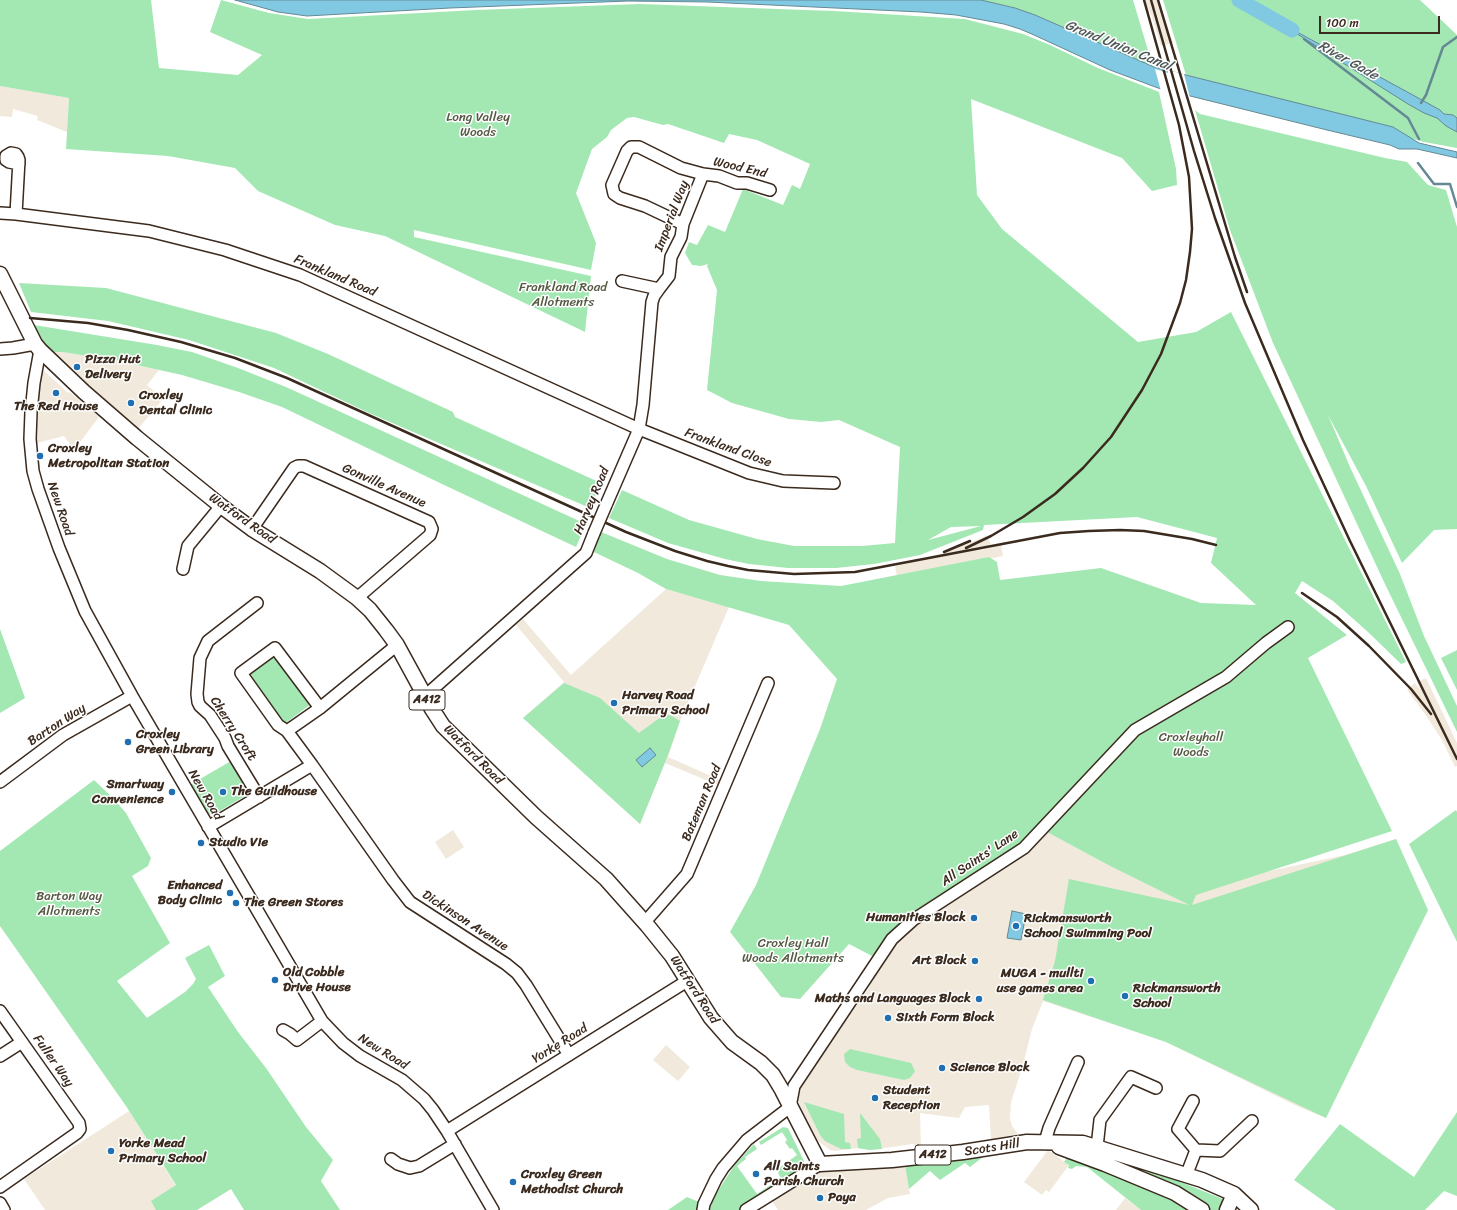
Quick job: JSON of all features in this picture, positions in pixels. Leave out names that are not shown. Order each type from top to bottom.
[{"type":"main road","name":"Watford Road","points":[[0,274],[38,347],[84,392],[221,506],[252,529],[320,571],[357,598],[386,630],[397,645],[438,720],[536,817],[606,879],[645,922],[672,956],[711,1018],[732,1042],[761,1063],[773,1075],[820,1164]]},
{"type":"main road","name":"Scots Hill","points":[[820,1164],[892,1160],[963,1152],[1027,1142],[1083,1143],[1095,1153],[1175,1193],[1202,1210]]},
{"type":"main road","name":"Scots Hill","points":[[1095,1153],[1202,1180],[1234,1194],[1251,1210]]},
{"type":"main road","points":[[1227,1210],[1234,1194]]},
{"type":"street","name":"Wood End","points":[[683,224],[645,206],[620,198],[614,194],[612,188],[613,182],[627,151],[631,147],[639,147],[681,168],[719,176],[738,183],[747,183],[770,190]]},
{"type":"street","points":[[16,214],[19,164]]},
{"type":"street","name":"Imperial Way","points":[[659,289],[669,276],[671,257],[704,174]]},
{"type":"street","name":"Frankland Road","points":[[0,213],[149,231],[225,250],[286,270],[307,278],[639,429]]},
{"type":"street","points":[[622,281],[659,289]]},
{"type":"street","name":"Harvey Road","points":[[426,696],[586,552],[639,429],[643,404],[652,302],[659,289]]},
{"type":"street","points":[[0,349],[38,347]]},
{"type":"street","name":"New Road","points":[[38,347],[31,412],[30,439],[33,471],[61,554],[82,605],[132,696],[322,1021],[343,1043],[360,1056],[402,1080],[416,1091],[433,1110],[447,1131],[493,1210]]},
{"type":"street","name":"Frankland Close","points":[[639,429],[749,473],[783,481],[834,483]]},
{"type":"street","name":"Gonville Avenue","points":[[252,529],[294,468],[298,466],[304,466],[429,522],[432,529],[430,536],[357,598]]},
{"type":"street","points":[[182,569],[188,546],[221,506]]},
{"type":"street","name":"Cherry Croft","points":[[258,603],[208,641],[200,658],[197,694],[200,706],[210,715],[225,738],[228,746],[259,797]]},
{"type":"street","name":"All Saints' Lane","points":[[790,1107],[794,1086],[892,939],[913,920],[1024,848],[1135,730],[1226,677],[1266,643],[1288,627]]},
{"type":"street","points":[[287,731],[320,708],[397,645]]},
{"type":"street","name":"Dickinson Avenue","points":[[320,708],[275,648],[241,673],[278,725],[287,731],[410,902],[506,964],[517,973],[569,1055]]},
{"type":"street","name":"Bateman Road","points":[[645,922],[687,874],[768,683]]},
{"type":"street","name":"Barton Way","points":[[0,782],[63,735],[132,696]]},
{"type":"street","points":[[208,827],[312,765]]},
{"type":"street","name":"Yorke Road","points":[[447,1131],[687,981]]},
{"type":"street","name":"Fuller Way","points":[[0,1011],[79,1123],[80,1129],[77,1133],[0,1186]]},
{"type":"street","points":[[283,1030],[297,1040],[322,1021]]},
{"type":"street","points":[[0,1056],[22,1042]]},
{"type":"street","points":[[1045,1142],[1049,1128],[1078,1062]]},
{"type":"street","points":[[1095,1153],[1100,1120],[1131,1077],[1156,1088]]},
{"type":"street","points":[[1193,1101],[1178,1129],[1196,1150],[1220,1151],[1252,1121]]},
{"type":"street","points":[[703,1210],[704,1204],[723,1168],[747,1140],[790,1107]]},
{"type":"street","points":[[391,1159],[398,1164],[410,1168],[419,1166],[455,1144]]},
{"type":"street","points":[[1186,1176],[1196,1150]]},
{"type":"street","points":[[746,1210],[820,1164]]},
{"type":"street","points":[[0,1203],[4,1210]]},
{"type":"shaded area","points":[[1144,0],[1159,0],[1173,43],[1161,46],[1152,17]]},
{"type":"shaded area","points":[[0,86],[69,98],[67,132],[37,120],[38,116],[13,109],[12,117],[0,116]]},
{"type":"shaded area","points":[[54,352],[114,360],[159,370],[147,385],[163,399],[138,429],[82,381],[84,379],[53,354]]},
{"type":"shaded area","points":[[42,369],[67,392],[71,393],[99,417],[74,450],[64,436],[37,443],[35,416]]},
{"type":"shaded area","points":[[986,536],[991,544],[977,551],[1001,545],[1003,556],[897,577],[895,566],[944,553]]},
{"type":"shaded area","name":"Harvey Road Primary School","points":[[666,589],[729,607],[680,721],[668,757],[720,780],[718,785],[665,763],[640,824],[523,718],[564,682],[516,625],[523,619],[571,675]]},
{"type":"shaded area","points":[[1426,678],[1457,743],[1457,766],[1455,767],[1442,740],[1407,690],[1415,683],[1421,691],[1417,682]]},
{"type":"shaded area","points":[[453,830],[464,847],[446,859],[435,842]]},
{"type":"shaded area","name":"Rickmansworth School","points":[[1047,832],[1110,866],[1191,906],[1214,852],[1260,873],[1345,855],[1396,839],[1428,910],[1326,1118],[1299,1107],[1166,1042],[1043,1001],[1032,1029],[1023,1065],[1011,1102],[1010,1119],[1012,1126],[1018,1134],[991,1140],[989,1105],[965,1107],[959,1118],[920,1113],[921,1150],[913,1144],[870,1150],[858,1148],[835,1151],[830,1150],[818,1141],[808,1126],[796,1096],[822,1054],[867,991],[889,950],[897,939],[1011,864]]},
{"type":"shaded area","points":[[666,1045],[690,1067],[678,1081],[653,1060]]},
{"type":"shaded area","name":"Yorke Mead Primary School","points":[[129,1111],[191,1210],[45,1210],[24,1179]]},
{"type":"shaded area","points":[[1048,1150],[1069,1165],[1049,1192],[1046,1190],[1042,1195],[1024,1182]]},
{"type":"shaded area","points":[[905,1165],[910,1194],[888,1198],[866,1210],[778,1210],[771,1200],[823,1170]]},
{"type":"shaded area","points":[[1125,1198],[1141,1210],[1116,1210]]},
{"type":"green space","name":"Croxleyhall Woods","points":[[0,0],[151,0],[159,68],[238,75],[262,55],[210,32],[221,0],[269,13],[308,19],[476,10],[640,4],[834,11],[965,19],[1023,34],[1098,68],[1159,92],[1176,169],[1177,185],[1152,191],[1122,158],[971,99],[977,195],[1002,229],[1138,342],[1196,332],[1231,312],[1406,662],[1401,664],[1333,601],[1302,581],[1295,593],[1347,635],[1308,658],[1392,831],[1196,895],[1192,905],[1396,839],[1428,910],[1326,1118],[1166,1042],[1043,1000],[1055,961],[1069,879],[1189,905],[1110,866],[1047,832],[1006,856],[874,957],[849,944],[800,999],[781,997],[730,932],[756,885],[820,729],[837,679],[789,625],[666,589],[638,573],[594,552],[601,532],[667,559],[720,575],[761,581],[841,586],[989,557],[997,562],[1000,580],[1101,568],[1201,603],[1256,605],[1211,563],[1217,538],[1137,517],[984,525],[983,530],[920,555],[874,564],[836,568],[788,568],[749,564],[725,559],[668,543],[609,518],[622,490],[689,520],[757,539],[794,546],[862,546],[895,543],[900,447],[839,420],[821,422],[789,419],[732,403],[707,390],[717,290],[707,266],[708,264],[701,266],[692,265],[685,253],[689,242],[697,245],[708,225],[725,232],[743,189],[783,205],[792,185],[800,189],[810,164],[757,140],[729,134],[724,143],[668,124],[663,125],[634,117],[627,118],[611,130],[607,137],[592,149],[576,193],[596,243],[591,270],[414,230],[414,237],[591,276],[585,332],[385,236],[335,225],[258,191],[235,168],[168,156],[66,149],[69,98],[0,86]],"holes":[[[981,526],[928,540],[951,527]]]},
{"type":"green space","points":[[981,0],[1133,0],[1153,67],[1035,15],[1012,7]]},
{"type":"green space","points":[[1163,0],[1420,0],[1457,35],[1457,148],[1424,142],[1186,75]]},
{"type":"green space","points":[[1195,110],[1200,114],[1407,162],[1428,185],[1446,190],[1457,227],[1457,529],[1434,530],[1402,563],[1366,486],[1328,415],[1350,467],[1400,574],[1424,636],[1457,706],[1457,732],[1384,582],[1273,343],[1230,230]]},
{"type":"green space","points":[[19,283],[106,288],[276,333],[328,354],[453,412],[455,417],[601,483],[590,508],[369,413],[274,368],[189,340],[108,321],[31,312]]},
{"type":"green space","points":[[34,325],[192,352],[238,368],[286,387],[586,524],[576,547],[282,407],[182,375],[114,360],[54,352],[44,346],[33,328]]},
{"type":"green space","points":[[0,629],[25,698],[0,713]]},
{"type":"green space","points":[[1457,650],[1457,690],[1441,658]]},
{"type":"green space","points":[[273,654],[311,704],[283,725],[246,674]]},
{"type":"green space","points":[[564,683],[600,698],[639,733],[665,714],[680,721],[640,824],[523,718]]},
{"type":"green space","points":[[231,761],[250,793],[213,815],[204,813],[188,786]]},
{"type":"green space","name":"Barton Way Allotments","points":[[94,780],[126,813],[151,858],[148,866],[132,876],[170,943],[117,981],[147,1018],[185,992],[193,984],[196,979],[185,958],[209,945],[225,976],[208,987],[238,1032],[266,1068],[306,1127],[333,1160],[321,1181],[340,1210],[244,1210],[231,1189],[197,1210],[156,1210],[151,1201],[176,1185],[126,1106],[0,926],[0,851]]},
{"type":"green space","points":[[1456,810],[1457,812],[1457,942],[1409,844]]},
{"type":"green space","points":[[850,1049],[911,1063],[915,1071],[910,1078],[904,1080],[857,1070],[850,1067],[845,1062],[844,1054]]},
{"type":"green space","points":[[804,1102],[844,1114],[845,1142],[850,1143],[851,1149],[841,1149],[825,1141],[820,1135]]},
{"type":"green space","points":[[1457,1112],[1457,1196],[1444,1191],[1425,1210],[1336,1210],[1294,1180],[1340,1124],[1414,1177]]},
{"type":"green space","points":[[860,1113],[880,1139],[882,1149],[870,1150],[858,1148],[857,1139],[861,1138]]},
{"type":"green space","points":[[783,1127],[788,1128],[804,1163],[796,1173],[783,1181],[778,1173],[780,1170],[779,1168],[797,1155],[785,1142],[787,1140],[782,1132],[761,1145],[759,1142]]},
{"type":"green space","points":[[754,1144],[757,1149],[745,1157],[746,1159],[737,1166],[757,1194],[778,1180],[780,1183],[739,1210],[710,1210],[712,1201],[734,1166]]},
{"type":"green space","points":[[988,1153],[970,1167],[965,1163],[940,1180],[930,1171],[909,1189],[905,1165],[883,1169],[881,1164]]},
{"type":"green space","points":[[1068,1156],[1144,1185],[1191,1210],[1141,1210],[1087,1167],[1076,1166],[1072,1169],[1068,1168],[1069,1165],[1064,1162]]},
{"type":"green space","points":[[1101,1157],[1146,1168],[1223,1199],[1225,1201],[1223,1210],[1208,1210]]},
{"type":"green space","points":[[687,1197],[699,1202],[696,1210],[668,1210]]},
{"type":"water","points":[[235,0],[981,0],[1015,8],[1035,15],[1154,67],[1393,127],[1419,143],[1457,152],[1457,158],[1417,149],[1399,149],[1390,145],[1158,88],[1110,70],[1020,29],[1004,24],[956,15],[707,2],[628,1],[450,8],[307,16],[278,12]]},
{"type":"water","points":[[1275,20],[1440,110],[1444,114],[1453,115],[1457,118],[1457,132],[1446,126],[1437,118],[1408,104]]},
{"type":"water","points":[[650,748],[656,755],[642,767],[636,760]]},
{"type":"water","name":"Rickmansworth School Swimming Pool","points":[[1012,911],[1026,914],[1021,940],[1007,938]]},
{"type":"pier","points":[[1155,69],[1168,73],[1168,70],[1184,74],[1190,98],[1161,91]]},
{"type":"waterway","name":"River Gade","points":[[1239,0],[1292,30]]},
{"type":"waterway","points":[[1421,103],[1426,95],[1443,47],[1457,37]]},
{"type":"waterway","points":[[1304,39],[1408,118],[1419,139]]},
{"type":"waterway","points":[[1418,163],[1434,184],[1450,184],[1457,207]]},
{"type":"railway","points":[[966,548],[991,536],[1023,517],[1055,494],[1083,468],[1111,437],[1142,390],[1161,354],[1180,303],[1186,280],[1192,229],[1189,177],[1179,125],[1144,0]]},
{"type":"railway","points":[[1151,0],[1194,151],[1215,218],[1245,303],[1303,440],[1350,541],[1457,759]]},
{"type":"railway","points":[[1158,0],[1235,257],[1247,292]]},
{"type":"railway","points":[[30,318],[88,323],[128,330],[181,342],[235,358],[287,378],[626,532],[675,551],[707,561],[748,570],[794,574],[855,572],[1060,533],[1089,531],[1144,531],[1192,539],[1216,545]]},
{"type":"railway","points":[[944,552],[970,541]]},
{"type":"railway","points":[[1302,593],[1337,617],[1369,646],[1411,689],[1431,714]]},
{"type":"place","name":"Pizza Hut Delivery","points":[[77,367]]},
{"type":"place","name":"The Red House","points":[[56,393]]},
{"type":"place","name":"Croxley Dental Clinic","points":[[131,403]]},
{"type":"place","name":"Croxley Metropolitan Station","points":[[40,456]]},
{"type":"place","name":"Harvey Road Primary School","points":[[614,703]]},
{"type":"place","name":"Croxley Green Library","points":[[128,742]]},
{"type":"place","name":"Smartway Convenience","points":[[172,792]]},
{"type":"place","name":"The Guildhouse","points":[[223,792]]},
{"type":"place","name":"Studio Vie","points":[[201,843]]},
{"type":"place","name":"Enhanced Body Clinic","points":[[230,893]]},
{"type":"place","name":"The Green Stores","points":[[236,903]]},
{"type":"place","name":"Humanities Block","points":[[974,918]]},
{"type":"place","name":"Rickmansworth School Swimming Pool","points":[[1016,926]]},
{"type":"place","name":"Art Block","points":[[975,961]]},
{"type":"place","name":"Old Cobble Drive House","points":[[275,980]]},
{"type":"place","name":"MUGA - mullti use games area","points":[[1091,981]]},
{"type":"place","name":"Rickmansworth School","points":[[1125,996]]},
{"type":"place","name":"Maths and Languages Block","points":[[979,999]]},
{"type":"place","name":"Sixth Form Block","points":[[888,1018]]},
{"type":"place","name":"Science Block","points":[[942,1068]]},
{"type":"place","name":"Student Reception","points":[[875,1098]]},
{"type":"place","name":"Yorke Mead Primary School","points":[[111,1151]]},
{"type":"place","name":"All Saints Parish Church","points":[[756,1174]]},
{"type":"place","name":"Croxley Green Methodist Church","points":[[513,1182]]},
{"type":"place","name":"Paya","points":[[820,1198]]},
{"type":"water label","name":"Grand Union Canal","points":[[1118,46]]},
{"type":"park label","name":"Long Valley Woods","points":[[478,126]]},
{"type":"park label","name":"Frankland Road Allotments","points":[[563,296]]},
{"type":"park label","name":"Croxley Hall Woods Allotments","points":[[793,952]]}]
